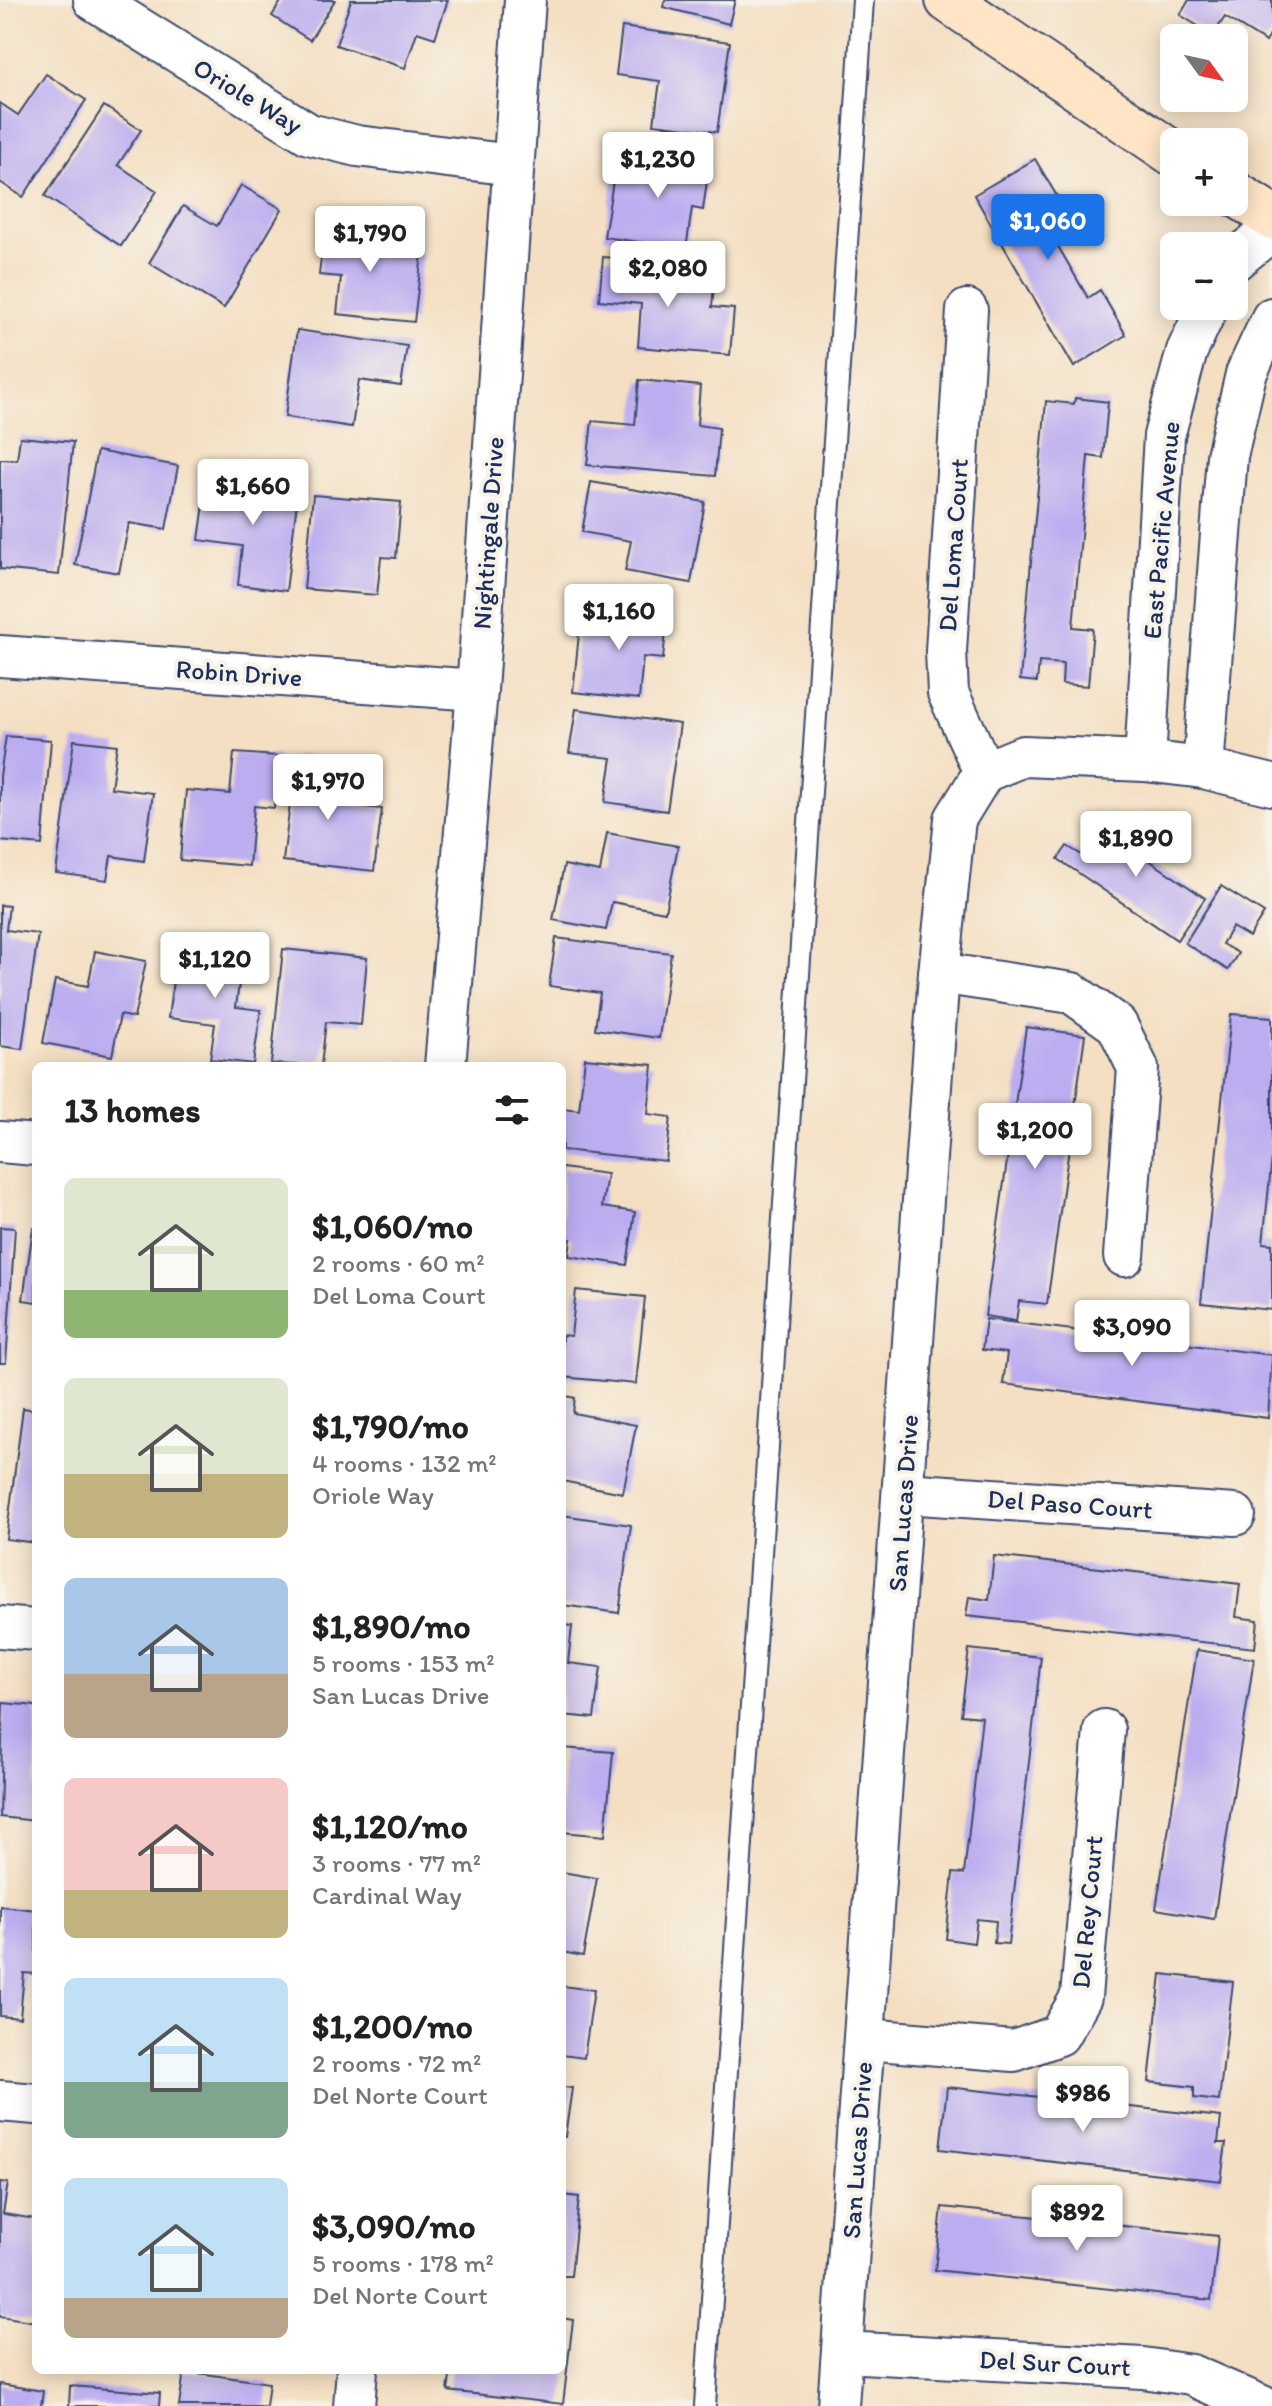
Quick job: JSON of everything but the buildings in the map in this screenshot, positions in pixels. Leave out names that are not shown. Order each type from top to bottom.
[{"type":"main road","points":[[948,0],[1160,144]]},
{"type":"main road","points":[[1248,202],[1272,217]]},
{"type":"street","name":"Oriole Way","points":[[94,0],[309,134],[357,146],[513,165]]},
{"type":"street","name":"Nightingale Drive","points":[[445,1062],[477,690],[525,0]]},
{"type":"street","points":[[1248,250],[1272,230]]},
{"type":"street","name":"Del Loma Court","points":[[967,310],[946,651],[948,693],[984,772]]},
{"type":"street","points":[[1203,768],[1227,456],[1246,374],[1272,318]]},
{"type":"street","name":"East Pacific Avenue","points":[[1145,761],[1164,436],[1187,351],[1201,320]]},
{"type":"street","name":"Robin Drive","points":[[0,656],[477,690]]},
{"type":"street","points":[[984,772],[1023,756],[1145,761],[1203,768],[1272,785]]},
{"type":"street","name":"San Lucas Drive","points":[[838,2406],[939,973],[955,819],[984,772]]},
{"type":"street","points":[[939,973],[1072,993],[1117,1025],[1138,1068],[1124,1256]]},
{"type":"street","points":[[0,1142],[32,1145]]},
{"type":"street","name":"Del Paso Court","points":[[904,1493],[1235,1515]]},
{"type":"street","points":[[0,1627],[32,1630]]},
{"type":"street","name":"Del Rey Court","points":[[865,2039],[1014,2051],[1059,2035],[1081,1997],[1104,1730]]},
{"type":"street","points":[[0,2101],[32,2104]]},
{"type":"street","name":"Del Sur Court","points":[[842,2352],[1143,2368],[1191,2375],[1262,2406]]},
{"type":"street","points":[[354,2406],[357,2374]]},
{"type":"lane","points":[[705,2406],[863,0]]}]
